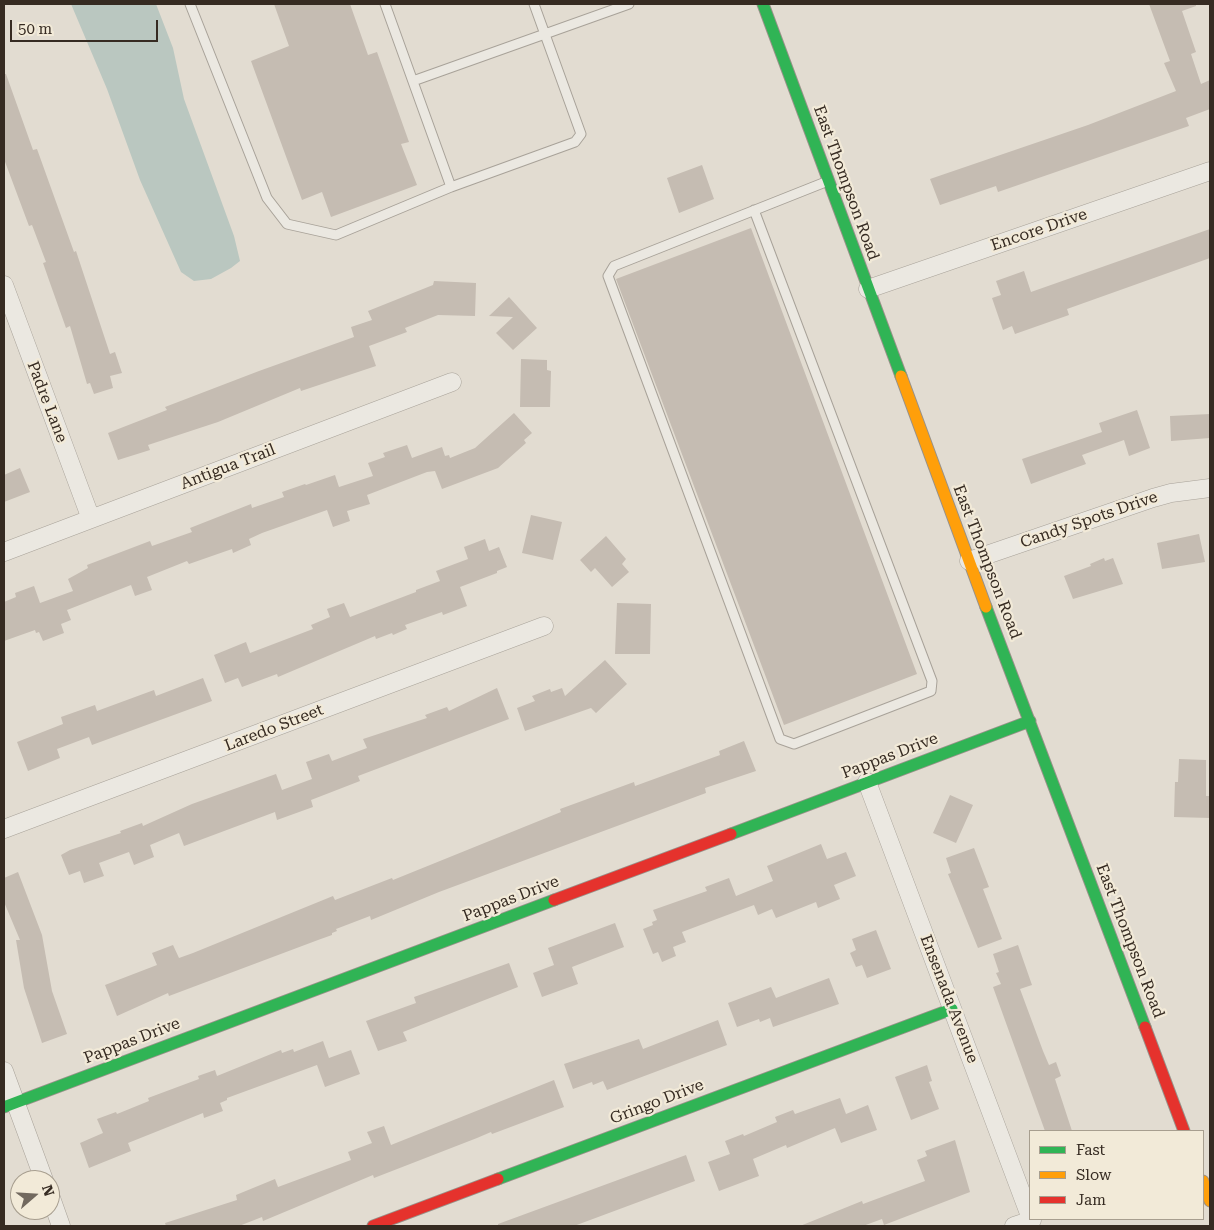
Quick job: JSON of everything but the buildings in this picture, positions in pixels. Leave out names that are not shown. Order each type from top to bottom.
[{"type":"street","name":"East Thompson Road","points":[[763,4],[969,561],[1184,1130]]},
{"type":"street","name":"Encore Drive","points":[[868,289],[1210,171]]},
{"type":"street","name":"Padre Lane","points":[[4,285],[91,519]]},
{"type":"street","name":"Antigua Trail","points":[[4,552],[452,382]]},
{"type":"street","name":"Candy Spots Drive","points":[[969,561],[1152,498],[1210,488]]},
{"type":"street","name":"Laredo Street","points":[[4,829],[544,626]]},
{"type":"street","name":"Pappas Drive","points":[[10,1105],[1030,721]]},
{"type":"street","name":"Ensenada Avenue","points":[[867,782],[1029,1212]]},
{"type":"street","name":"Gringo Drive","points":[[373,1226],[952,1009]]},
{"type":"street","points":[[4,1071],[10,1105],[39,1170]]},
{"type":"street","points":[[1204,1184],[1210,1201]]},
{"type":"street","points":[[1014,1226],[1032,1220]]},
{"type":"lane","points":[[190,4],[267,198],[287,224],[336,235],[451,187],[575,142],[582,134],[534,4]]},
{"type":"lane","points":[[385,4],[451,187]]},
{"type":"lane","points":[[412,81],[629,4]]},
{"type":"lane","points":[[754,210],[932,681],[931,691],[794,744],[780,739],[608,276],[614,266],[754,210],[828,181]]},
{"type":"shaded area","points":[[71,4],[156,4],[173,48],[184,99],[234,236],[240,261],[231,268],[211,279],[194,281],[181,272],[140,180],[107,89]]},
{"type":"traffic: fast","points":[[763,4],[901,376]]},
{"type":"traffic: fast","points":[[986,607],[1145,1027]]},
{"type":"traffic: fast","points":[[731,834],[1030,721]]},
{"type":"traffic: fast","points":[[4,1107],[554,900]]},
{"type":"traffic: fast","points":[[498,1179],[952,1009]]},
{"type":"traffic: slow","points":[[901,376],[986,607]]},
{"type":"traffic: slow","points":[[1204,1184],[1210,1201]]},
{"type":"traffic: jam","points":[[554,900],[731,834]]},
{"type":"traffic: jam","points":[[1145,1027],[1184,1130]]},
{"type":"traffic: jam","points":[[373,1226],[498,1179]]}]
